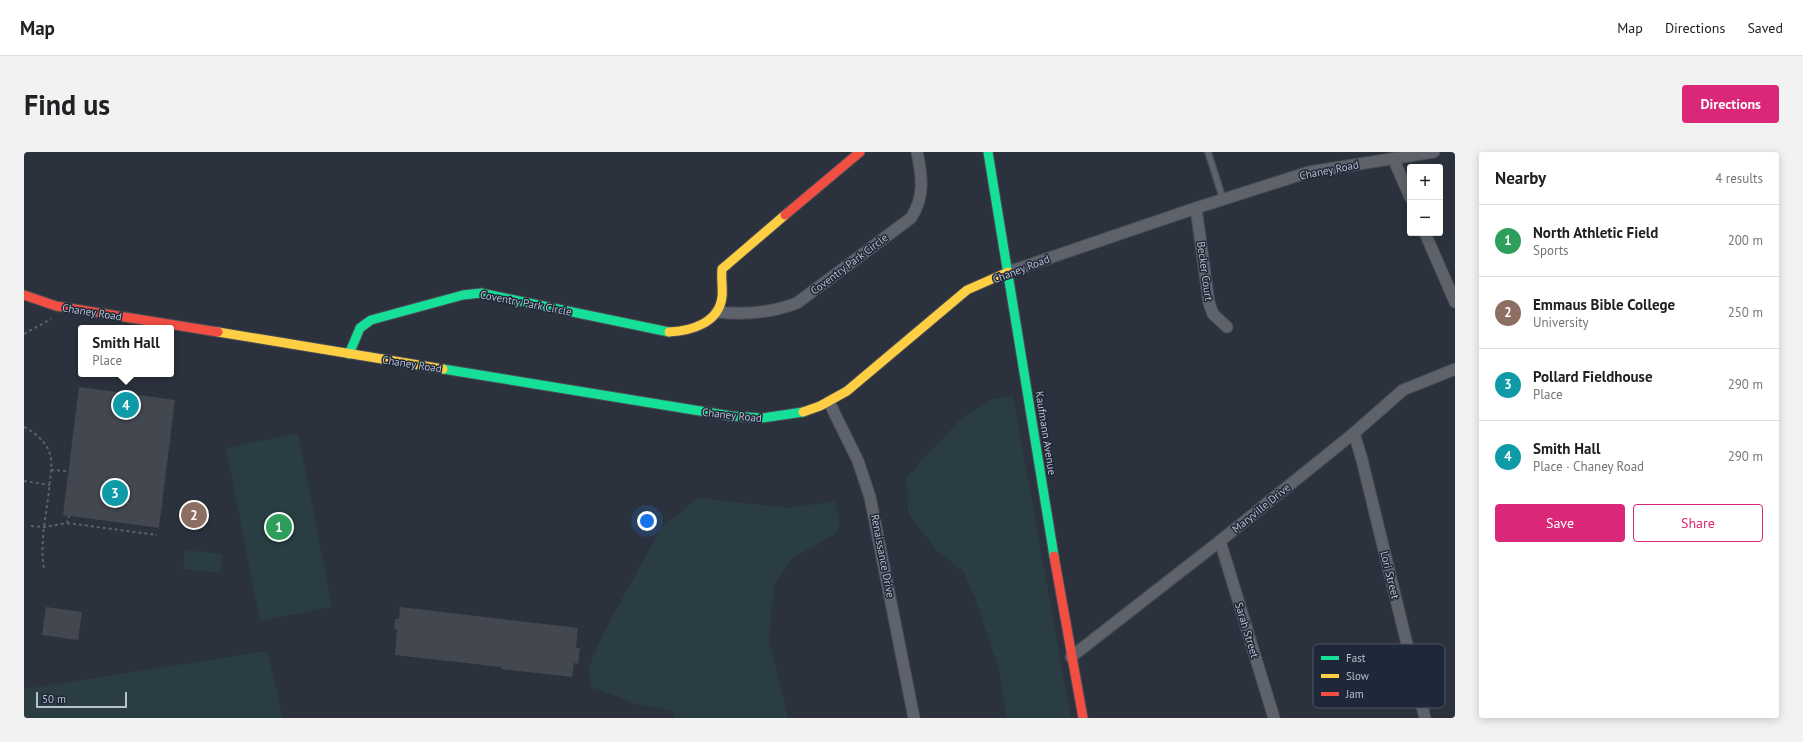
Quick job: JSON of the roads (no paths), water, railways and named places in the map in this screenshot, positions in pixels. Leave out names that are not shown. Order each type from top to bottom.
[{"type":"street","points":[[717,312],[721,304],[723,289],[721,278],[722,269],[860,152]]},
{"type":"street","name":"Coventry Park Circle","points":[[349,354],[360,328],[372,320],[463,295],[481,293],[666,332],[680,332],[702,325],[717,312],[740,315],[780,309],[797,303],[912,218],[920,206],[921,195],[921,175],[917,152]]},
{"type":"street","name":"Kaufmann Avenue","points":[[988,152],[1071,657],[1083,718]]},
{"type":"street","name":"Chaney Road","points":[[174,325],[744,418],[763,419],[788,417],[811,410],[829,402],[847,391],[967,290],[1008,272],[1196,208],[1309,172],[1434,152]]},
{"type":"street","points":[[1393,158],[1407,190]]},
{"type":"street","name":"Becker Court","points":[[1196,208],[1209,303],[1213,314],[1226,327]]},
{"type":"street","points":[[1427,236],[1455,302]]},
{"type":"street","name":"Chaney Road","points":[[24,295],[56,306],[172,325]]},
{"type":"street","name":"Maryville Drive","points":[[1071,657],[1220,541],[1354,433],[1403,390],[1455,369]]},
{"type":"street","name":"Renaissance Drive","points":[[829,402],[858,461],[870,497],[914,718]]},
{"type":"street","name":"Lori Street","points":[[1354,433],[1407,644]]},
{"type":"street","name":"Sarah Street","points":[[1220,541],[1274,718]]},
{"type":"street","name":"Lori Street","points":[[1423,708],[1425,718]]},
{"type":"lane","points":[[1208,152],[1222,200]]},
{"type":"place","name":"Smith Hall","points":[[126,405]]},
{"type":"place","name":"Pollard Fieldhouse","points":[[115,493]]},
{"type":"place","name":"Emmaus Bible College","points":[[194,515]]},
{"type":"place","name":"North Athletic Field","points":[[279,527]]}]
